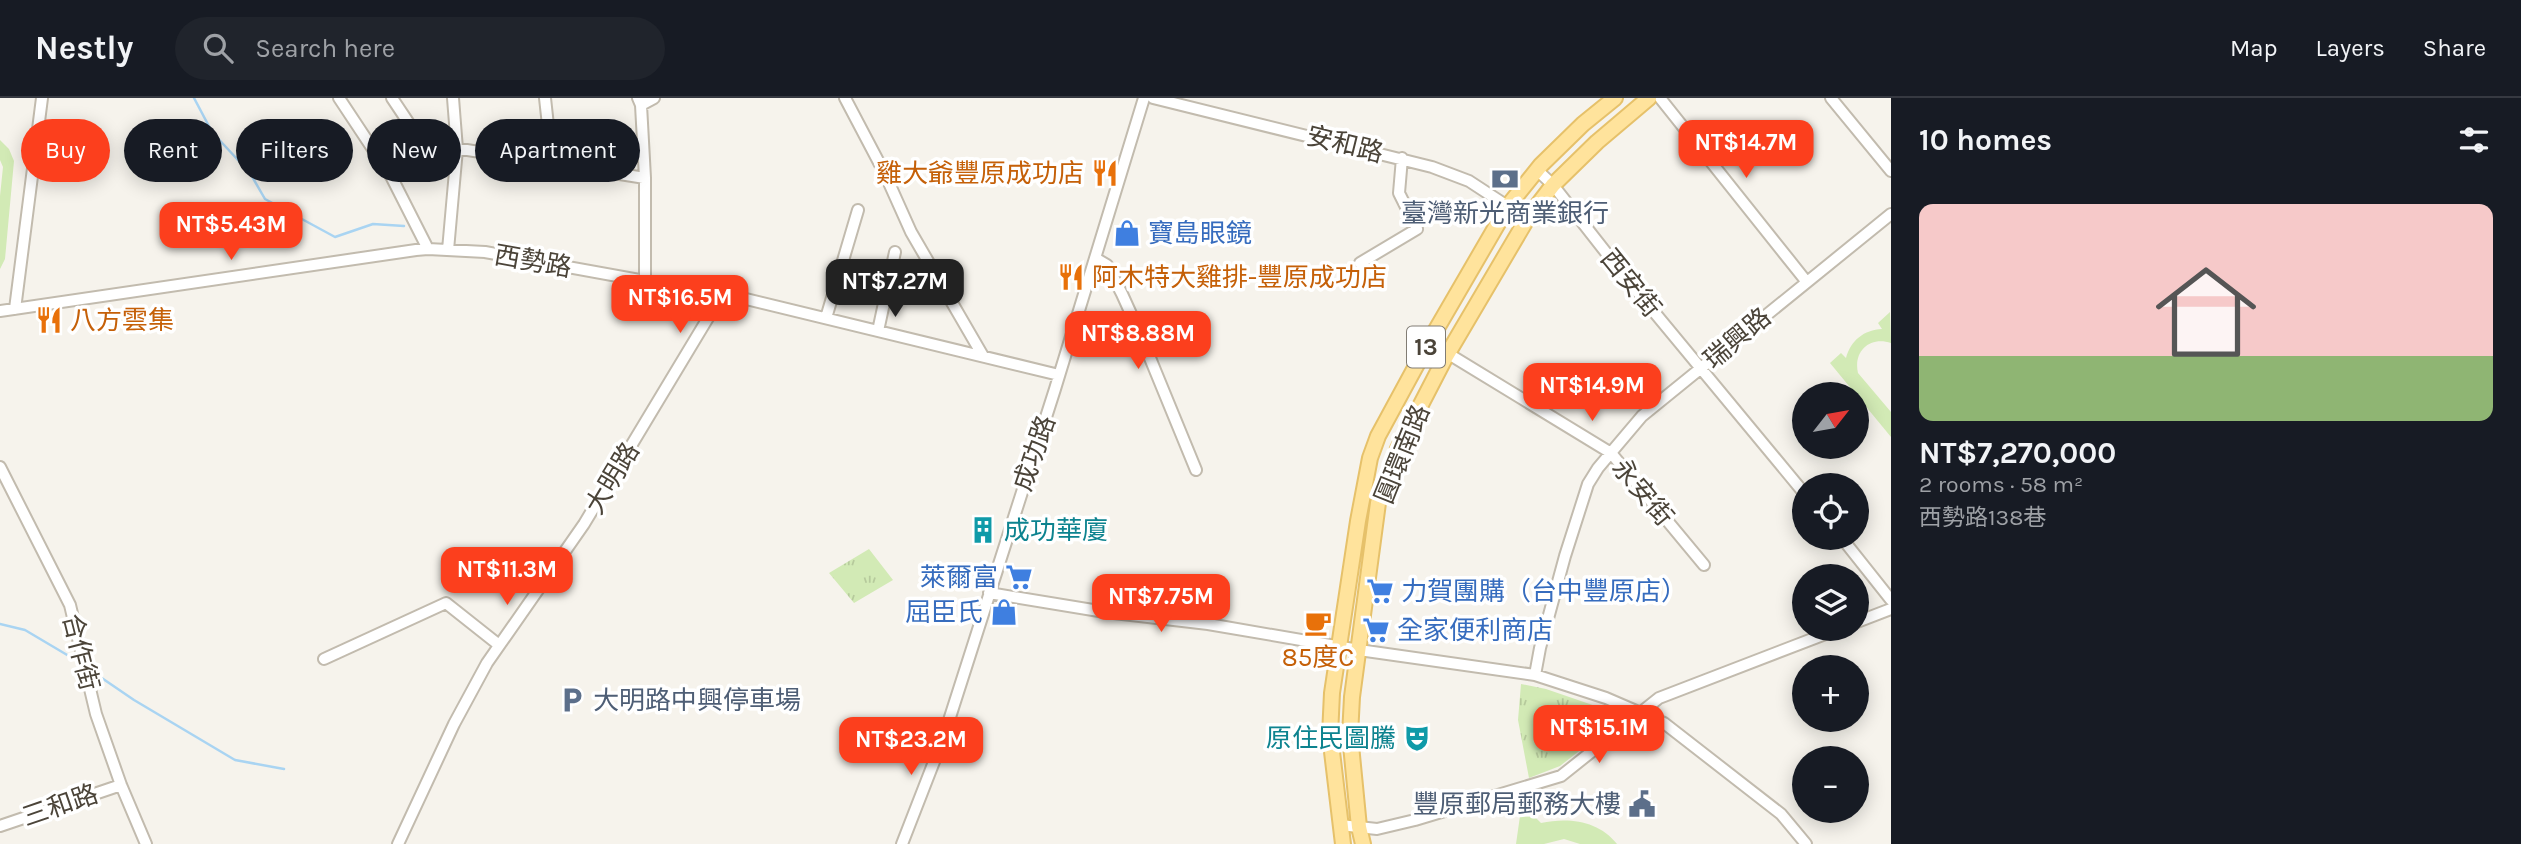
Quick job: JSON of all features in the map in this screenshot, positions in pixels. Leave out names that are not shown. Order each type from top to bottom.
[{"type":"main road","name":"圓環南路","points":[[1343,844],[1330,735],[1332,693],[1370,458],[1378,436],[1508,206],[1537,170],[1583,124],[1615,98]]},
{"type":"main road","name":"圓環南路","points":[[1363,844],[1350,735],[1352,697],[1378,503],[1398,449],[1448,354],[1527,219],[1553,185],[1597,142],[1649,98]]},
{"type":"street","points":[[15,309],[42,98]]},
{"type":"street","points":[[339,98],[392,178],[428,249]]},
{"type":"street","points":[[392,98],[406,119]]},
{"type":"street","points":[[453,98],[455,119]]},
{"type":"street","points":[[545,98],[547,119]]},
{"type":"street","points":[[645,281],[645,178],[639,102],[654,98]]},
{"type":"street","points":[[845,98],[885,174],[911,232],[983,356]]},
{"type":"street","name":"成功路","points":[[902,844],[944,736],[1144,98]]},
{"type":"street","name":"安和路","points":[[1153,98],[1402,158],[1469,181],[1527,219]]},
{"type":"street","points":[[1661,98],[1806,281]]},
{"type":"street","points":[[1831,98],[1891,171]]},
{"type":"street","points":[[1360,263],[1417,229],[1399,192],[1402,158]]},
{"type":"street","name":"西安街","points":[[1537,170],[1553,185],[1792,479]]},
{"type":"street","points":[[640,177],[645,178]]},
{"type":"street","points":[[448,250],[454,182]]},
{"type":"street","points":[[826,318],[858,210]]},
{"type":"street","name":"瑞興路","points":[[1535,675],[1564,556],[1588,484],[1611,453],[1642,415],[1891,214]]},
{"type":"street","name":"西勢路","points":[[0,311],[428,249],[485,252],[723,293],[1059,375]]},
{"type":"street","points":[[878,331],[895,252]]},
{"type":"street","points":[[1095,258],[1107,265],[1132,315],[1196,470]]},
{"type":"street","name":"大明路","points":[[398,844],[454,724],[499,645],[584,524],[723,293]]},
{"type":"street","name":"永安街","points":[[1429,342],[1611,453],[1704,565]]},
{"type":"street","name":"合作街","points":[[0,467],[70,606],[96,714],[121,785],[146,844]]},
{"type":"street","points":[[1851,550],[1891,600]]},
{"type":"street","points":[[989,593],[1535,675],[1606,698],[1664,723],[1753,790],[1781,814],[1806,844]]},
{"type":"street","points":[[324,659],[446,603],[499,645]]},
{"type":"street","points":[[1869,617],[1891,609]]},
{"type":"street","points":[[1339,825],[1377,828],[1415,820],[1561,776],[1658,698],[1807,641]]},
{"type":"street","name":"三和路","points":[[0,826],[121,785]]},
{"type":"green space","points":[[0,140],[9,149],[14,161],[5,259],[0,269],[0,196],[3,167],[0,160]]},
{"type":"green space","points":[[1890,312],[1891,343],[1876,342],[1865,347],[1857,365],[1858,373],[1866,382],[1846,382],[1830,363],[1841,353],[1846,358],[1851,346],[1864,334],[1882,329],[1878,323]]},
{"type":"green space","points":[[1869,386],[1891,412],[1891,437],[1869,410]]},
{"type":"green space","points":[[869,549],[893,580],[854,603],[829,573]]},
{"type":"green space","points":[[1521,684],[1546,689],[1610,711],[1615,716],[1615,723],[1560,766],[1529,778],[1518,720]]},
{"type":"green space","points":[[1520,816],[1535,817],[1541,823],[1583,823],[1601,830],[1617,844],[1580,844],[1564,839],[1544,844],[1516,844]]},
{"type":"waterway","points":[[194,98],[212,132],[250,173],[265,199],[335,237],[373,224],[404,226]]},
{"type":"waterway","points":[[0,624],[25,630],[79,662]]},
{"type":"waterway","points":[[90,670],[134,700],[235,760],[284,769]]},
{"type":"place","name":"雞大爺豐原成功店","points":[[1105,173]]},
{"type":"place","name":"臺灣新光商業銀行","points":[[1505,179]]},
{"type":"place","name":"寶島眼鏡","points":[[1127,233]]},
{"type":"place","name":"阿木特大雞排-豐原成功店","points":[[1071,277]]},
{"type":"place","name":"八方雲集","points":[[49,320]]},
{"type":"place","name":"成功華廈","points":[[983,530]]},
{"type":"place","name":"萊爾富","points":[[1019,577]]},
{"type":"place","name":"力賀團購（台中豐原店）","points":[[1380,591]]},
{"type":"place","name":"屈臣氏","points":[[1004,612]]},
{"type":"place","name":"85度C","points":[[1318,623]]},
{"type":"place","name":"全家便利商店","points":[[1376,630]]},
{"type":"place","name":"大明路中興停車場","points":[[572,700]]},
{"type":"place","name":"原住民圖騰","points":[[1417,738]]},
{"type":"place","name":"豐原郵局郵務大樓","points":[[1642,804]]}]
